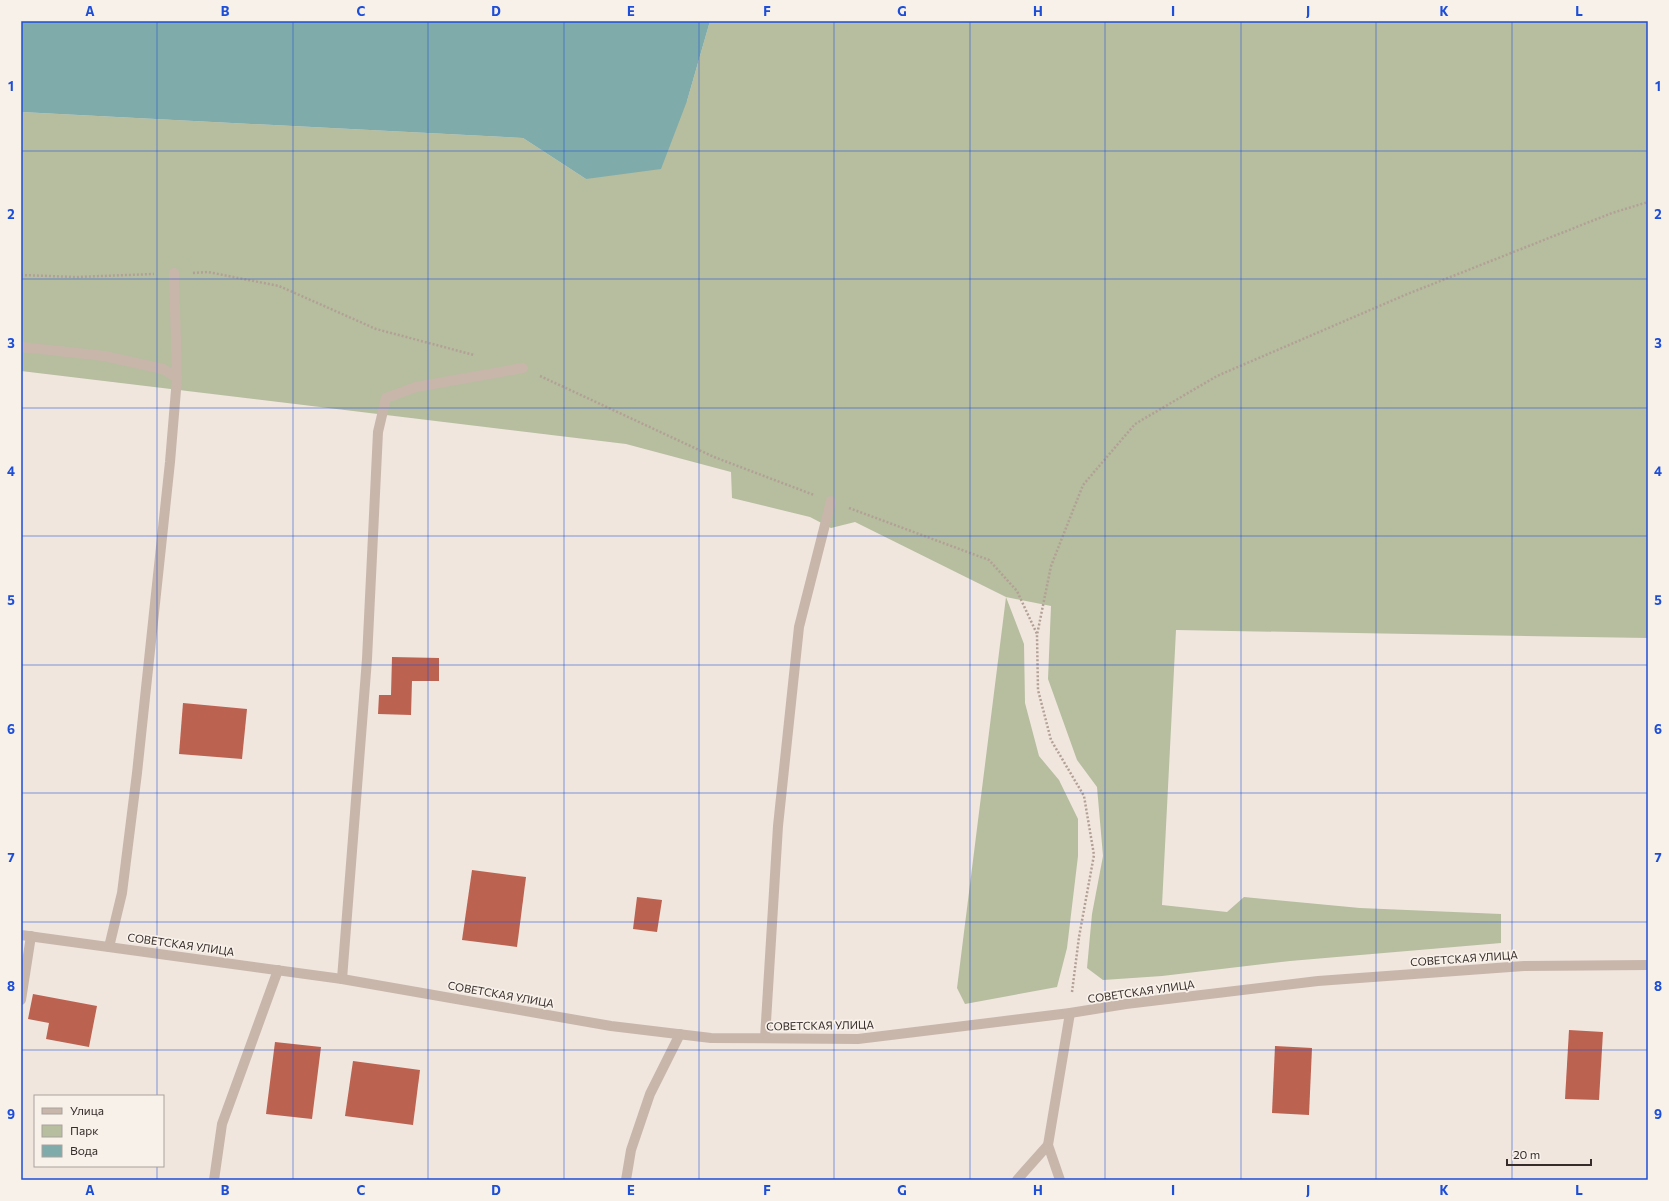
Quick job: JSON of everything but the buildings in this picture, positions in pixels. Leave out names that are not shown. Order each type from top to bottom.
[{"type":"street","points":[[109,946],[122,893],[137,773],[170,462],[177,378],[174,274]]},
{"type":"street","points":[[21,347],[104,356],[163,369],[177,378]]},
{"type":"street","points":[[342,979],[367,659],[378,432],[386,398],[416,387],[523,368]]},
{"type":"street","points":[[765,1038],[778,826],[799,627],[832,501]]},
{"type":"street","points":[[21,1000],[26,935]]},
{"type":"street","name":"СОВЕТСКАЯ УЛИЦА","points":[[26,935],[342,979],[611,1026],[711,1038],[858,1039],[1318,981],[1524,966],[1648,965]]},
{"type":"street","points":[[214,1180],[222,1124],[278,970]]},
{"type":"street","points":[[1060,1180],[1048,1145],[1070,1013]]},
{"type":"street","points":[[626,1180],[631,1150],[650,1094],[680,1034]]},
{"type":"street","points":[[1017,1180],[1048,1145]]},
{"type":"path","points":[[1070,1013],[1079,937],[1094,856],[1084,796],[1051,740],[1038,690],[1037,635],[1051,566],[1083,485],[1135,424],[1217,376],[1420,289],[1612,213],[1648,202]]},
{"type":"path","points":[[21,275],[76,277],[208,272],[279,286],[376,330],[476,356]]},
{"type":"path","points":[[523,368],[714,457],[989,560],[1017,591],[1037,635]]},
{"type":"green space","points":[[710,21],[1648,21],[1648,638],[1176,630],[1162,905],[1227,912],[1244,897],[1360,908],[1501,914],[1501,943],[1290,961],[1162,976],[1103,980],[1087,968],[1092,914],[1103,856],[1097,787],[1077,760],[1048,679],[1051,606],[1006,597],[855,522],[831,528],[810,517],[732,498],[731,472],[626,444],[21,371],[21,112],[523,138],[586,179],[687,101]]},
{"type":"green space","points":[[1006,597],[1024,644],[1025,703],[1039,756],[1059,780],[1078,819],[1078,856],[1067,948],[1057,987],[965,1004],[957,988]]},
{"type":"water","points":[[21,21],[710,21],[687,101],[661,169],[586,179],[523,138],[21,112]]}]
